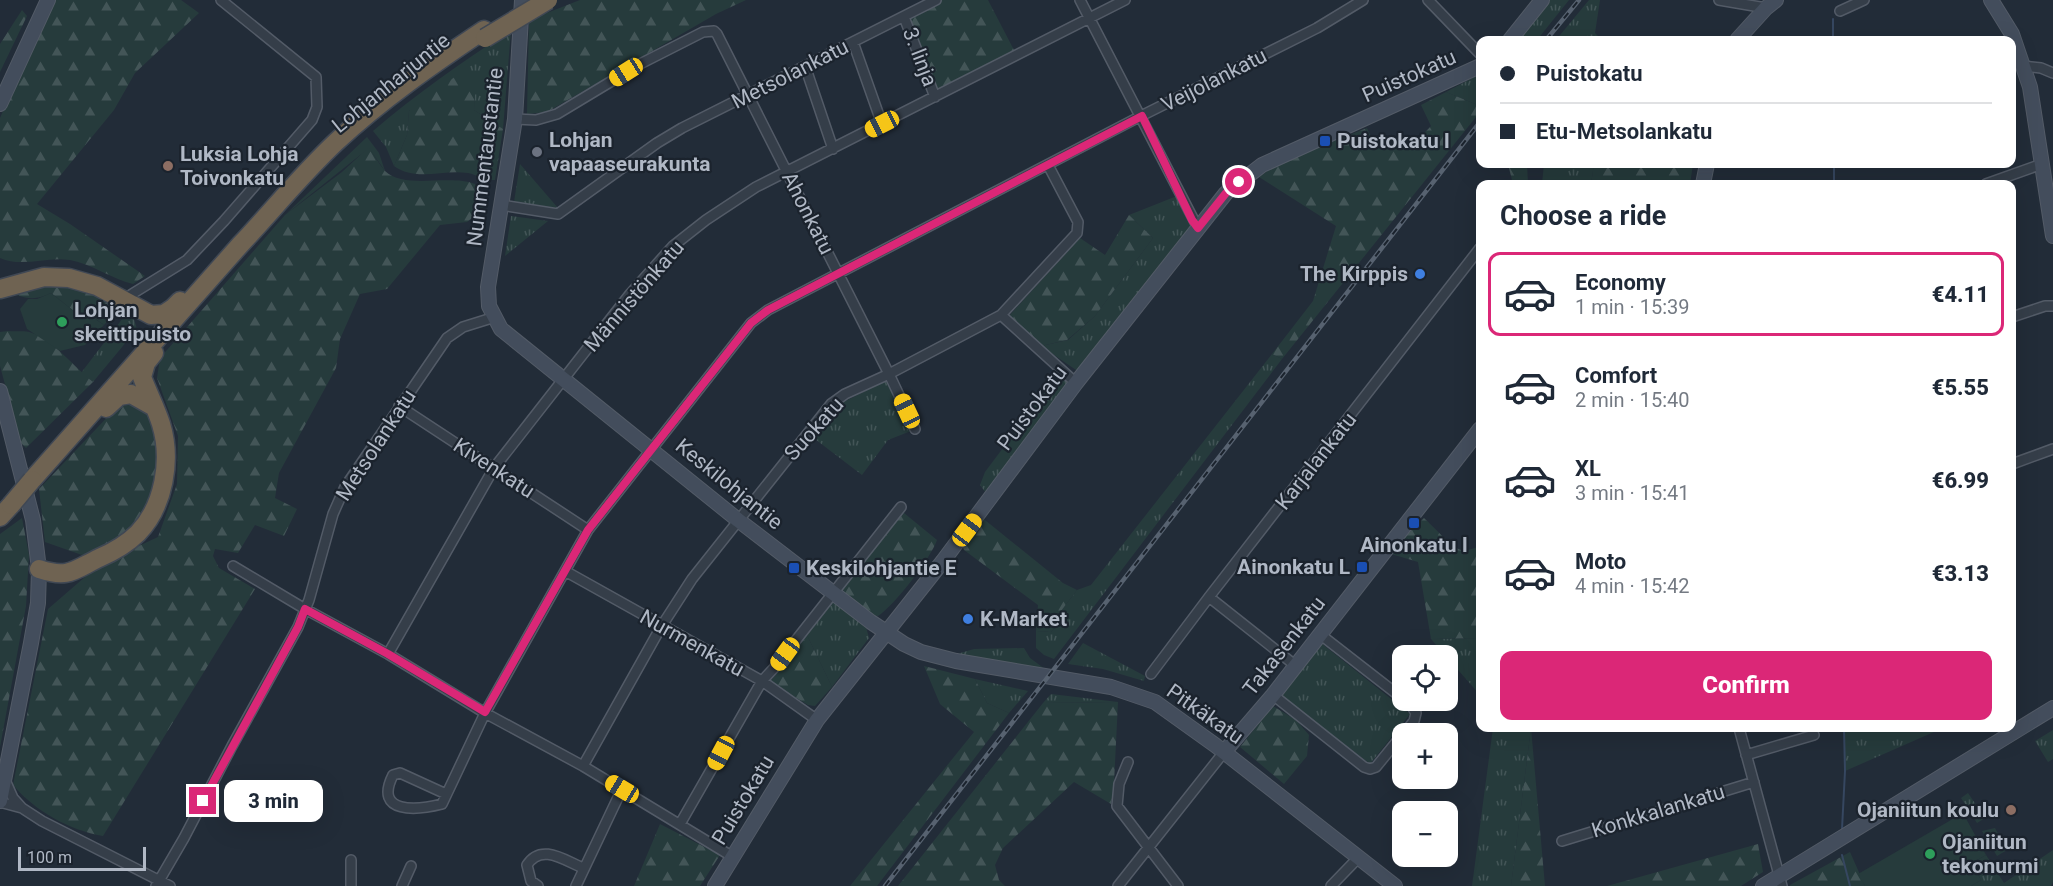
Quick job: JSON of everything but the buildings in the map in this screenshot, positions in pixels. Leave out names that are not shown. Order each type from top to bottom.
[{"type":"highway","name":"Lohjanharjuntie","points":[[6,511],[30,487],[122,378],[270,212],[354,126],[429,67],[535,0]]},
{"type":"highway","name":"Lohjanharjuntie","points":[[484,34],[548,0]]},
{"type":"highway","points":[[0,289],[44,276],[69,278],[98,286],[151,315],[164,314],[173,308],[201,278],[216,272]]},
{"type":"highway","points":[[0,302],[22,284]]},
{"type":"highway","points":[[122,378],[129,361],[143,342],[145,332],[143,325],[126,301]]},
{"type":"highway","points":[[39,569],[56,564],[90,562],[109,554],[138,533],[157,506],[165,476],[165,454],[161,422],[142,378],[146,363],[157,349],[165,329]]},
{"type":"highway","points":[[88,417],[108,407],[119,396],[131,394],[153,407]]},
{"type":"street","points":[[0,104],[48,0]]},
{"type":"street","points":[[126,301],[132,294],[187,260],[312,120],[317,107],[316,77],[221,0]]},
{"type":"street","name":"Nummentaustantie","points":[[495,317],[489,306],[488,288],[515,119],[522,0]]},
{"type":"street","name":"Metsolankatu","points":[[501,205],[558,214],[657,143],[682,128],[936,0]]},
{"type":"street","points":[[1080,0],[1198,228]]},
{"type":"street","name":"Männistönkatu","points":[[388,654],[495,468],[630,294],[673,246],[706,220],[756,187],[1125,0]]},
{"type":"street","name":"Veijolankatu","points":[[446,794],[485,712],[588,530],[751,323],[768,310],[838,273],[1317,28],[1363,0]]},
{"type":"street","points":[[1428,0],[1476,50]]},
{"type":"street","points":[[1513,36],[1542,0]]},
{"type":"street","points":[[1719,0],[1771,4]]},
{"type":"street","points":[[1840,11],[1864,0]]},
{"type":"street","points":[[1991,0],[2012,36]]},
{"type":"street","points":[[1741,36],[1771,4]]},
{"type":"street","name":"3. linja","points":[[904,17],[935,97]]},
{"type":"street","name":"Ahonkatu","points":[[515,119],[536,120],[557,114],[640,64],[703,32],[714,31],[788,172],[915,429]]},
{"type":"street","points":[[853,42],[882,124]]},
{"type":"street","points":[[2016,54],[2030,87],[2053,236]]},
{"type":"street","points":[[805,66],[833,149]]},
{"type":"street","points":[[2023,66],[2041,68],[2053,73]]},
{"type":"street","name":"Puistokatu","points":[[716,886],[817,720],[950,553],[1076,383],[1226,193],[1262,165],[1476,68]]},
{"type":"street","points":[[1997,180],[2042,164]]},
{"type":"street","name":"Suokatu","points":[[583,766],[661,627],[692,579],[831,404],[845,394],[889,374],[1001,315],[1077,233],[1078,222],[1048,165]]},
{"type":"street","name":"Karjalankatu","points":[[1151,674],[1476,253]]},
{"type":"street","points":[[2016,316],[2044,306],[2053,306]]},
{"type":"street","points":[[1001,315],[1076,383]]},
{"type":"street","name":"Metsolankatu","points":[[157,883],[184,838],[298,627],[333,514],[345,487],[447,338],[463,327],[495,317]]},
{"type":"street","name":"Keskilohjantie","points":[[495,317],[501,329],[513,341],[651,448],[738,520],[886,633]]},
{"type":"street","points":[[0,391],[30,487],[38,546],[38,603],[0,801],[22,808]]},
{"type":"street","name":"Kivenkatu","points":[[399,406],[588,530]]},
{"type":"street","name":"Takasenkatu","points":[[1118,886],[1224,752],[1321,635],[1476,434]]},
{"type":"street","points":[[2016,463],[2053,449]]},
{"type":"street","points":[[680,824],[762,681],[900,507]]},
{"type":"street","points":[[233,566],[583,766],[733,857]]},
{"type":"street","name":"Nurmenkatu","points":[[565,571],[661,627],[762,681],[817,720]]},
{"type":"street","points":[[1209,597],[1296,666]]},
{"type":"street","name":"Pitkäkatu","points":[[886,633],[921,652],[956,661],[1111,687],[1155,702],[1224,752],[1395,886]]},
{"type":"street","points":[[1321,635],[1392,690]]},
{"type":"street","points":[[1273,695],[1364,767],[1370,769],[1376,767],[1392,747]]},
{"type":"street","points":[[2016,731],[2053,708]]},
{"type":"street","points":[[1739,732],[1780,881]]},
{"type":"street","points":[[1762,886],[1780,881],[2015,732]]},
{"type":"street","points":[[1746,755],[1814,735]]},
{"type":"street","points":[[1128,762],[1119,784],[1117,806],[1178,886]]},
{"type":"street","points":[[400,773],[446,794],[442,804],[405,808],[389,799],[387,791],[393,775],[400,773]]},
{"type":"street","points":[[5,780],[13,798],[22,808],[42,821],[157,883],[170,886]]},
{"type":"street","name":"Konkkalankatu","points":[[1562,841],[1754,782]]},
{"type":"street","points":[[576,886],[622,789]]},
{"type":"street","points":[[538,886],[531,881],[527,865],[537,854],[545,852],[583,868]]},
{"type":"street","points":[[1331,886],[1359,857]]},
{"type":"street","points":[[351,860],[351,886]]},
{"type":"street","points":[[402,886],[411,866]]},
{"type":"green space","points":[[52,0],[181,0],[199,13],[135,73],[114,110],[37,204],[145,276],[133,284],[70,260],[17,262],[0,258],[0,118]]},
{"type":"green space","points":[[580,0],[746,0],[716,14],[547,112],[527,114],[529,20]]},
{"type":"green space","points":[[942,0],[988,0],[1015,52],[936,91],[910,17]]},
{"type":"green space","points":[[1550,0],[1569,0],[1540,36],[1521,36]]},
{"type":"green space","points":[[1589,0],[1600,0],[1595,33],[1598,36],[1559,36]]},
{"type":"green space","points":[[22,10],[27,16],[0,72],[0,44]]},
{"type":"green space","points":[[511,30],[503,129],[474,110],[475,77],[409,111],[407,135],[394,166],[386,147],[373,131],[440,78]]},
{"type":"green space","points":[[460,73],[476,77],[474,110],[503,129],[495,180],[459,172],[411,173],[394,166],[407,135],[409,111]]},
{"type":"green space","points":[[1476,76],[1476,104],[1446,92]]},
{"type":"green space","points":[[1446,92],[1476,104],[1476,117],[1282,359],[1272,354],[1313,301],[1336,226],[1259,177],[1280,162],[1367,128],[1380,146],[1388,149],[1406,145],[1431,126],[1421,105]]},
{"type":"green space","points":[[367,137],[379,153],[385,171],[369,148],[285,215]]},
{"type":"green space","points":[[369,147],[385,171],[393,177],[403,180],[453,180],[475,184],[483,209],[467,222],[440,225],[387,289],[360,294],[340,339],[336,368],[279,473],[275,498],[297,509],[284,536],[255,525],[238,553],[215,549],[213,556],[219,568],[255,589],[103,836],[65,824],[42,811],[13,785],[48,609],[100,564],[158,537],[177,484],[178,436],[157,378],[160,358],[285,215],[342,172]]},
{"type":"green space","points":[[520,164],[558,208],[514,202]]},
{"type":"green space","points":[[1509,168],[1527,168],[1528,180],[1512,180]]},
{"type":"green space","points":[[1544,168],[1593,168],[1592,180],[1542,180]]},
{"type":"green space","points":[[1593,168],[1692,168],[1691,180],[1592,180]]},
{"type":"green space","points":[[1177,196],[1195,226],[1079,372],[1041,346],[1068,340],[1095,316],[1153,238],[1129,215]]},
{"type":"green space","points":[[1129,215],[1153,238],[1095,316],[1067,340],[1041,346],[1008,317],[1080,238],[1105,255]]},
{"type":"green space","points":[[511,216],[548,221],[505,256]]},
{"type":"green space","points":[[76,284],[110,301],[114,308],[112,316],[104,325],[89,314],[84,319],[51,293],[34,298],[17,295],[27,286]]},
{"type":"green space","name":"Lohjan skeittipuisto","points":[[51,293],[84,319],[88,314],[104,325],[85,345],[60,351],[27,329],[20,309],[28,299],[37,299]]},
{"type":"green space","points":[[130,313],[137,329],[93,382],[81,373],[126,314]]},
{"type":"green space","points":[[0,332],[26,332],[39,336],[55,347],[93,382],[26,448],[21,443],[0,366]]},
{"type":"green space","points":[[1272,354],[1282,359],[1054,659],[1044,655],[1036,648],[1036,631],[1051,632],[1066,618],[1061,611],[1077,590],[1091,585]]},
{"type":"green space","points":[[1060,372],[1072,381],[986,493],[980,485],[985,472]]},
{"type":"green space","points":[[887,380],[911,431],[888,440],[862,475],[811,436],[836,406]]},
{"type":"green space","points":[[133,403],[145,406],[160,434],[155,498],[136,531],[111,546],[82,555],[45,542],[39,489],[116,408]]},
{"type":"green space","points":[[904,513],[937,540],[928,558],[902,592],[885,611],[878,616],[872,615],[846,594],[840,586],[899,514]]},
{"type":"green space","points":[[980,516],[1063,583],[1077,590],[1061,611],[1066,618],[1051,632],[1036,631],[1038,605],[964,550],[961,543]]},
{"type":"green space","points":[[22,518],[29,555],[26,606],[0,747],[0,534]]},
{"type":"green space","points":[[1424,518],[1457,548],[1466,550],[1476,547],[1476,638],[1431,639],[1418,562],[1388,553]]},
{"type":"green space","points":[[833,600],[866,627],[869,638],[832,687],[807,635]]},
{"type":"green space","points":[[807,635],[832,687],[815,706],[808,705],[770,682]]},
{"type":"green space","points":[[1476,638],[1476,690],[1458,670],[1458,645],[1436,645],[1431,639]]},
{"type":"green space","points":[[1083,643],[1145,676],[1144,681],[1103,669],[1068,664]]},
{"type":"green space","points":[[1321,643],[1392,700],[1392,711],[1406,711],[1410,714],[1403,723],[1392,723],[1392,736],[1370,764],[1281,695]]},
{"type":"green space","points":[[1024,648],[1030,658],[1045,669],[957,654],[974,649]]},
{"type":"green space","points":[[924,666],[975,679],[987,703],[1009,713],[877,886],[850,886],[974,732],[940,704]]},
{"type":"green space","points":[[975,679],[1028,691],[1009,713],[987,703]]},
{"type":"green space","points":[[1051,694],[1118,702],[1043,703]]},
{"type":"green space","points":[[1118,702],[1111,804],[1074,782],[1003,848],[995,865],[999,880],[1005,886],[898,886],[1043,703]]},
{"type":"green space","points":[[1273,706],[1296,720],[1309,735],[1307,756],[1284,784],[1240,747]]},
{"type":"green space","points":[[2053,730],[2053,759],[2048,762],[2035,741]]},
{"type":"green space","points":[[1492,732],[1530,732],[1511,886],[1472,886]]},
{"type":"green space","points":[[1530,732],[1531,732],[1545,886],[1511,886]]},
{"type":"green space","points":[[1844,732],[1934,732],[1845,771]]},
{"type":"green space","points":[[1968,793],[1985,818],[1977,823],[1961,798]]},
{"type":"green space","name":"Ojaniitun tekonurmi","points":[[1963,813],[1986,855],[1972,863],[1981,880],[1971,886],[1865,886],[1858,874]]},
{"type":"green space","points":[[660,824],[720,855],[700,886],[634,886]]},
{"type":"green space","points":[[1995,828],[2007,850],[1997,856],[1982,831]]},
{"type":"green space","points":[[1758,844],[1763,872],[1741,886],[1607,886]]},
{"type":"green space","points":[[2053,850],[2051,886],[1971,886],[1981,880],[1972,863],[1986,855],[2004,883]]},
{"type":"green space","points":[[1850,852],[1865,886],[1790,886],[1790,885]]},
{"type":"waterway","points":[[1833,19],[1833,36]]},
{"type":"waterway","points":[[1834,168],[1834,180]]},
{"type":"waterway","points":[[1842,829],[1844,732]]},
{"type":"waterway","points":[[1842,855],[1850,886]]},
{"type":"railway","points":[[1549,36],[1579,0]]},
{"type":"railway","points":[[885,886],[1476,127]]},
{"type":"place","name":"Puistokatu I","points":[[1325,141]]},
{"type":"place","name":"Lohjan vapaaseurakunta","points":[[537,152]]},
{"type":"place","name":"Luksia Lohja Toivonkatu","points":[[168,166]]},
{"type":"place","name":"The Kirppis","points":[[1420,274]]},
{"type":"place","name":"Lohjan skeittipuisto","points":[[62,322]]},
{"type":"place","name":"Ainonkatu I","points":[[1414,523]]},
{"type":"place","name":"Ainonkatu L","points":[[1362,567]]},
{"type":"place","name":"Keskilohjantie E","points":[[794,568]]},
{"type":"place","name":"K-Market","points":[[968,619]]},
{"type":"place","name":"Ojaniitun koulu","points":[[2011,810]]},
{"type":"place","name":"Ojaniitun tekonurmi","points":[[1930,854]]},
{"type":"route","points":[[203,801],[298,627],[305,609],[388,654],[485,712],[588,530],[751,323],[768,310],[1142,116],[1198,228],[1226,193],[1239,182]]}]
